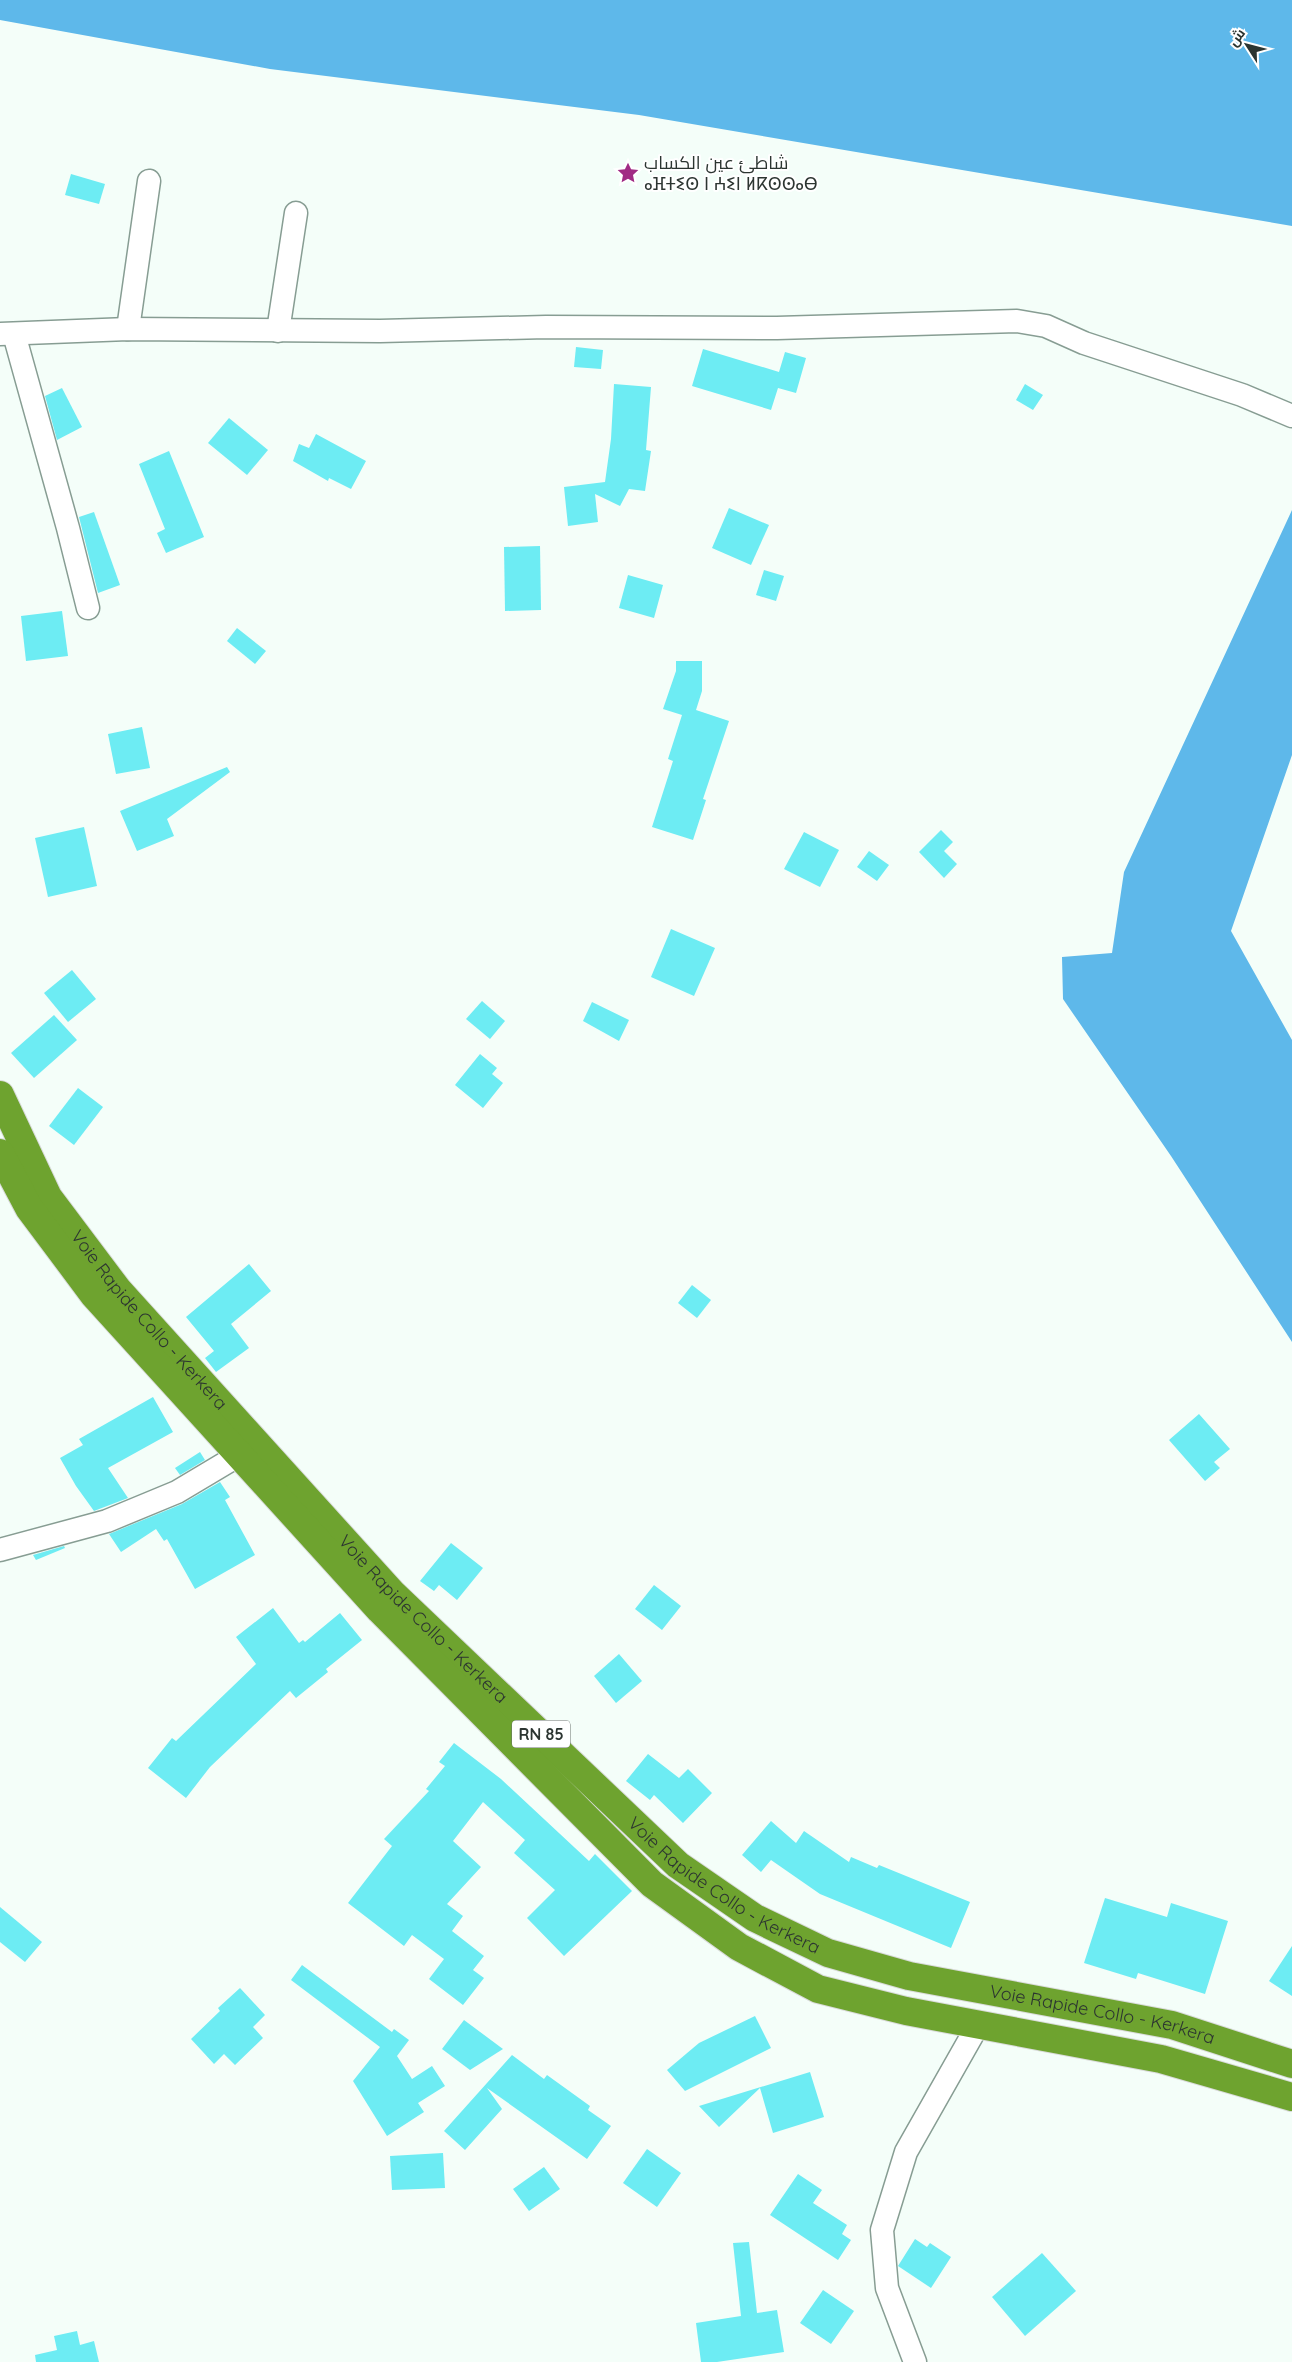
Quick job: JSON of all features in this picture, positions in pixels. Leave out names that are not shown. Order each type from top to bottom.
[{"type":"highway","name":"Voie Rapide Collo - Kerkera","points":[[0,1095],[48,1197],[118,1290],[392,1593],[678,1865],[756,1918],[828,1953],[910,1976],[1172,2025],[1292,2064]]},
{"type":"highway","name":"Voie Rapide Collo - Kerkera","points":[[0,1153],[29,1208],[94,1295],[380,1610],[652,1884],[740,1946],[818,1989],[906,2011],[1161,2060],[1292,2097]]},
{"type":"street","points":[[128,329],[149,181]]},
{"type":"street","points":[[278,330],[296,213]]},
{"type":"street","points":[[88,608],[7,334],[128,329],[777,328],[1017,321],[1046,326],[1084,343],[1242,395],[1292,416]]},
{"type":"street","points":[[0,1550],[107,1521],[177,1492],[239,1455]]},
{"type":"street","points":[[916,2362],[886,2288],[882,2230],[906,2152],[978,2025]]},
{"type":"water","points":[[0,0],[1292,0],[1292,226],[639,115],[270,69],[0,20]]},
{"type":"water","points":[[1292,510],[1292,755],[1231,931],[1292,1040],[1292,1342],[1171,1156],[1063,999],[1062,957],[1112,953],[1124,872]]},
{"type":"building","points":[[71,174],[105,184],[99,204],[65,195]]},
{"type":"building","points":[[576,347],[603,350],[601,369],[574,367]]},
{"type":"building","points":[[703,349],[779,372],[785,352],[806,358],[796,393],[778,388],[771,410],[692,386]]},
{"type":"building","points":[[614,384],[651,387],[646,450],[651,451],[645,491],[629,489],[620,506],[595,494],[598,522],[568,526],[564,487],[605,482],[611,439]]},
{"type":"building","points":[[1025,384],[1043,395],[1033,410],[1016,400]]},
{"type":"building","points":[[62,388],[82,427],[57,440],[45,396]]},
{"type":"building","points":[[229,418],[268,450],[247,475],[208,443]]},
{"type":"building","points":[[316,434],[366,461],[351,489],[329,478],[328,481],[293,461],[299,444],[309,448]]},
{"type":"building","points":[[169,451],[204,537],[166,553],[157,533],[165,529],[139,464]]},
{"type":"building","points":[[729,508],[769,525],[751,565],[712,548]]},
{"type":"building","points":[[94,512],[120,585],[98,593],[79,517]]},
{"type":"building","points":[[540,546],[541,610],[505,611],[504,547]]},
{"type":"building","points":[[764,570],[784,576],[776,601],[756,595]]},
{"type":"building","points":[[628,575],[663,585],[654,618],[619,608]]},
{"type":"building","points":[[62,611],[68,656],[26,661],[21,616]]},
{"type":"building","points":[[237,628],[266,651],[255,664],[227,641]]},
{"type":"building","points":[[676,661],[702,661],[702,691],[696,710],[729,721],[703,799],[706,800],[693,840],[652,827],[673,761],[668,759],[682,715],[663,709],[676,671]]},
{"type":"building","points":[[142,727],[150,768],[116,774],[108,734]]},
{"type":"building","points":[[227,767],[230,772],[167,819],[174,836],[137,851],[120,811]]},
{"type":"building","points":[[84,827],[97,886],[48,897],[35,838]]},
{"type":"building","points":[[941,830],[953,842],[944,851],[957,864],[944,878],[919,852]]},
{"type":"building","points":[[804,832],[839,850],[820,887],[784,869]]},
{"type":"building","points":[[869,851],[889,865],[877,881],[857,867]]},
{"type":"building","points":[[671,929],[715,948],[694,996],[651,977]]},
{"type":"building","points":[[72,970],[96,999],[68,1022],[44,993]]},
{"type":"building","points":[[482,1001],[505,1021],[490,1039],[466,1019]]},
{"type":"building","points":[[592,1002],[629,1020],[619,1041],[583,1021]]},
{"type":"building","points":[[54,1015],[77,1040],[34,1078],[11,1053]]},
{"type":"building","points":[[480,1054],[497,1068],[492,1074],[503,1083],[483,1108],[455,1085]]},
{"type":"building","points":[[78,1088],[103,1107],[74,1145],[49,1126]]},
{"type":"building","points":[[249,1264],[271,1291],[231,1324],[249,1348],[216,1372],[205,1358],[214,1351],[186,1317]]},
{"type":"building","points":[[692,1285],[711,1300],[697,1318],[678,1303]]},
{"type":"building","points":[[153,1397],[173,1432],[108,1468],[128,1498],[94,1511],[76,1486],[60,1458],[83,1445],[79,1439]]},
{"type":"building","points":[[1199,1414],[1230,1449],[1214,1462],[1220,1468],[1205,1481],[1169,1440]]},
{"type":"building","points":[[200,1452],[205,1460],[180,1475],[175,1468]]},
{"type":"building","points":[[220,1482],[230,1497],[225,1500],[255,1555],[195,1589],[167,1539],[164,1541],[156,1529],[121,1552],[109,1534],[182,1504]]},
{"type":"building","points":[[451,1543],[483,1568],[457,1600],[439,1585],[434,1591],[420,1581]]},
{"type":"building","points":[[64,1546],[65,1548],[36,1560],[33,1555]]},
{"type":"building","points":[[654,1585],[681,1606],[662,1630],[635,1609]]},
{"type":"building","points":[[273,1608],[299,1643],[303,1640],[305,1642],[340,1613],[362,1640],[326,1669],[328,1672],[296,1698],[290,1691],[210,1767],[186,1798],[148,1768],[172,1738],[176,1741],[256,1664],[236,1637]]},
{"type":"building","points":[[619,1654],[642,1681],[616,1703],[594,1676]]},
{"type":"building","points":[[454,1743],[501,1779],[589,1861],[595,1854],[632,1891],[564,1956],[527,1918],[555,1890],[514,1853],[525,1840],[483,1802],[453,1841],[481,1867],[447,1904],[463,1916],[452,1931],[484,1956],[473,1970],[484,1978],[463,2005],[429,1979],[444,1959],[412,1935],[404,1946],[348,1903],[392,1846],[384,1839],[429,1791],[426,1789],[445,1766],[439,1762]]},
{"type":"building","points":[[648,1754],[679,1778],[688,1769],[712,1793],[683,1823],[654,1795],[650,1800],[626,1781]]},
{"type":"building","points":[[771,1821],[796,1843],[804,1831],[849,1862],[851,1857],[877,1868],[879,1865],[970,1902],[951,1948],[820,1894],[771,1860],[761,1872],[742,1855]]},
{"type":"building","points":[[1105,1898],[1167,1917],[1171,1903],[1228,1921],[1205,1994],[1138,1973],[1136,1979],[1084,1963]]},
{"type":"building","points":[[0,1907],[42,1942],[25,1962],[0,1942]]},
{"type":"building","points":[[1292,1946],[1292,1996],[1269,1981]]},
{"type":"building","points":[[302,1965],[392,2032],[394,2029],[409,2040],[397,2056],[412,2079],[432,2066],[445,2086],[418,2103],[424,2112],[387,2136],[353,2081],[380,2047],[291,1980]]},
{"type":"building","points":[[240,1988],[265,2015],[253,2027],[263,2038],[235,2065],[224,2054],[214,2064],[191,2039],[220,2011],[218,2008]]},
{"type":"building","points":[[755,2016],[771,2048],[685,2091],[667,2070],[699,2043]]},
{"type":"building","points":[[464,2020],[503,2049],[470,2070],[442,2049]]},
{"type":"building","points":[[512,2055],[544,2079],[547,2075],[590,2106],[588,2110],[611,2126],[587,2159],[487,2088],[502,2109],[465,2150],[444,2131]]},
{"type":"building","points":[[810,2072],[824,2117],[773,2133],[760,2088],[719,2127],[699,2106]]},
{"type":"building","points":[[647,2149],[681,2173],[657,2207],[623,2183]]},
{"type":"building","points":[[443,2153],[445,2188],[392,2190],[390,2156]]},
{"type":"building","points":[[544,2167],[560,2189],[529,2211],[513,2189]]},
{"type":"building","points":[[798,2174],[822,2190],[813,2203],[847,2225],[842,2234],[851,2240],[838,2260],[770,2215]]},
{"type":"building","points":[[915,2239],[927,2247],[930,2243],[951,2257],[931,2288],[898,2266]]},
{"type":"building","points":[[749,2242],[757,2313],[777,2310],[784,2352],[717,2362],[701,2362],[696,2323],[741,2316],[733,2243]]},
{"type":"building","points":[[1042,2253],[1076,2291],[1025,2336],[992,2297]]},
{"type":"building","points":[[823,2290],[854,2311],[831,2344],[800,2323]]},
{"type":"building","points":[[77,2331],[80,2345],[94,2341],[99,2362],[36,2362],[35,2355],[57,2350],[54,2336]]},
{"type":"place","name":"شاطئ عين الكساب ⴰⴼⵜⵉⵙ ⵏ ⵄⵉⵏ ⵍⴽⵙⵙⴰⴱ","points":[[628,173]]}]
